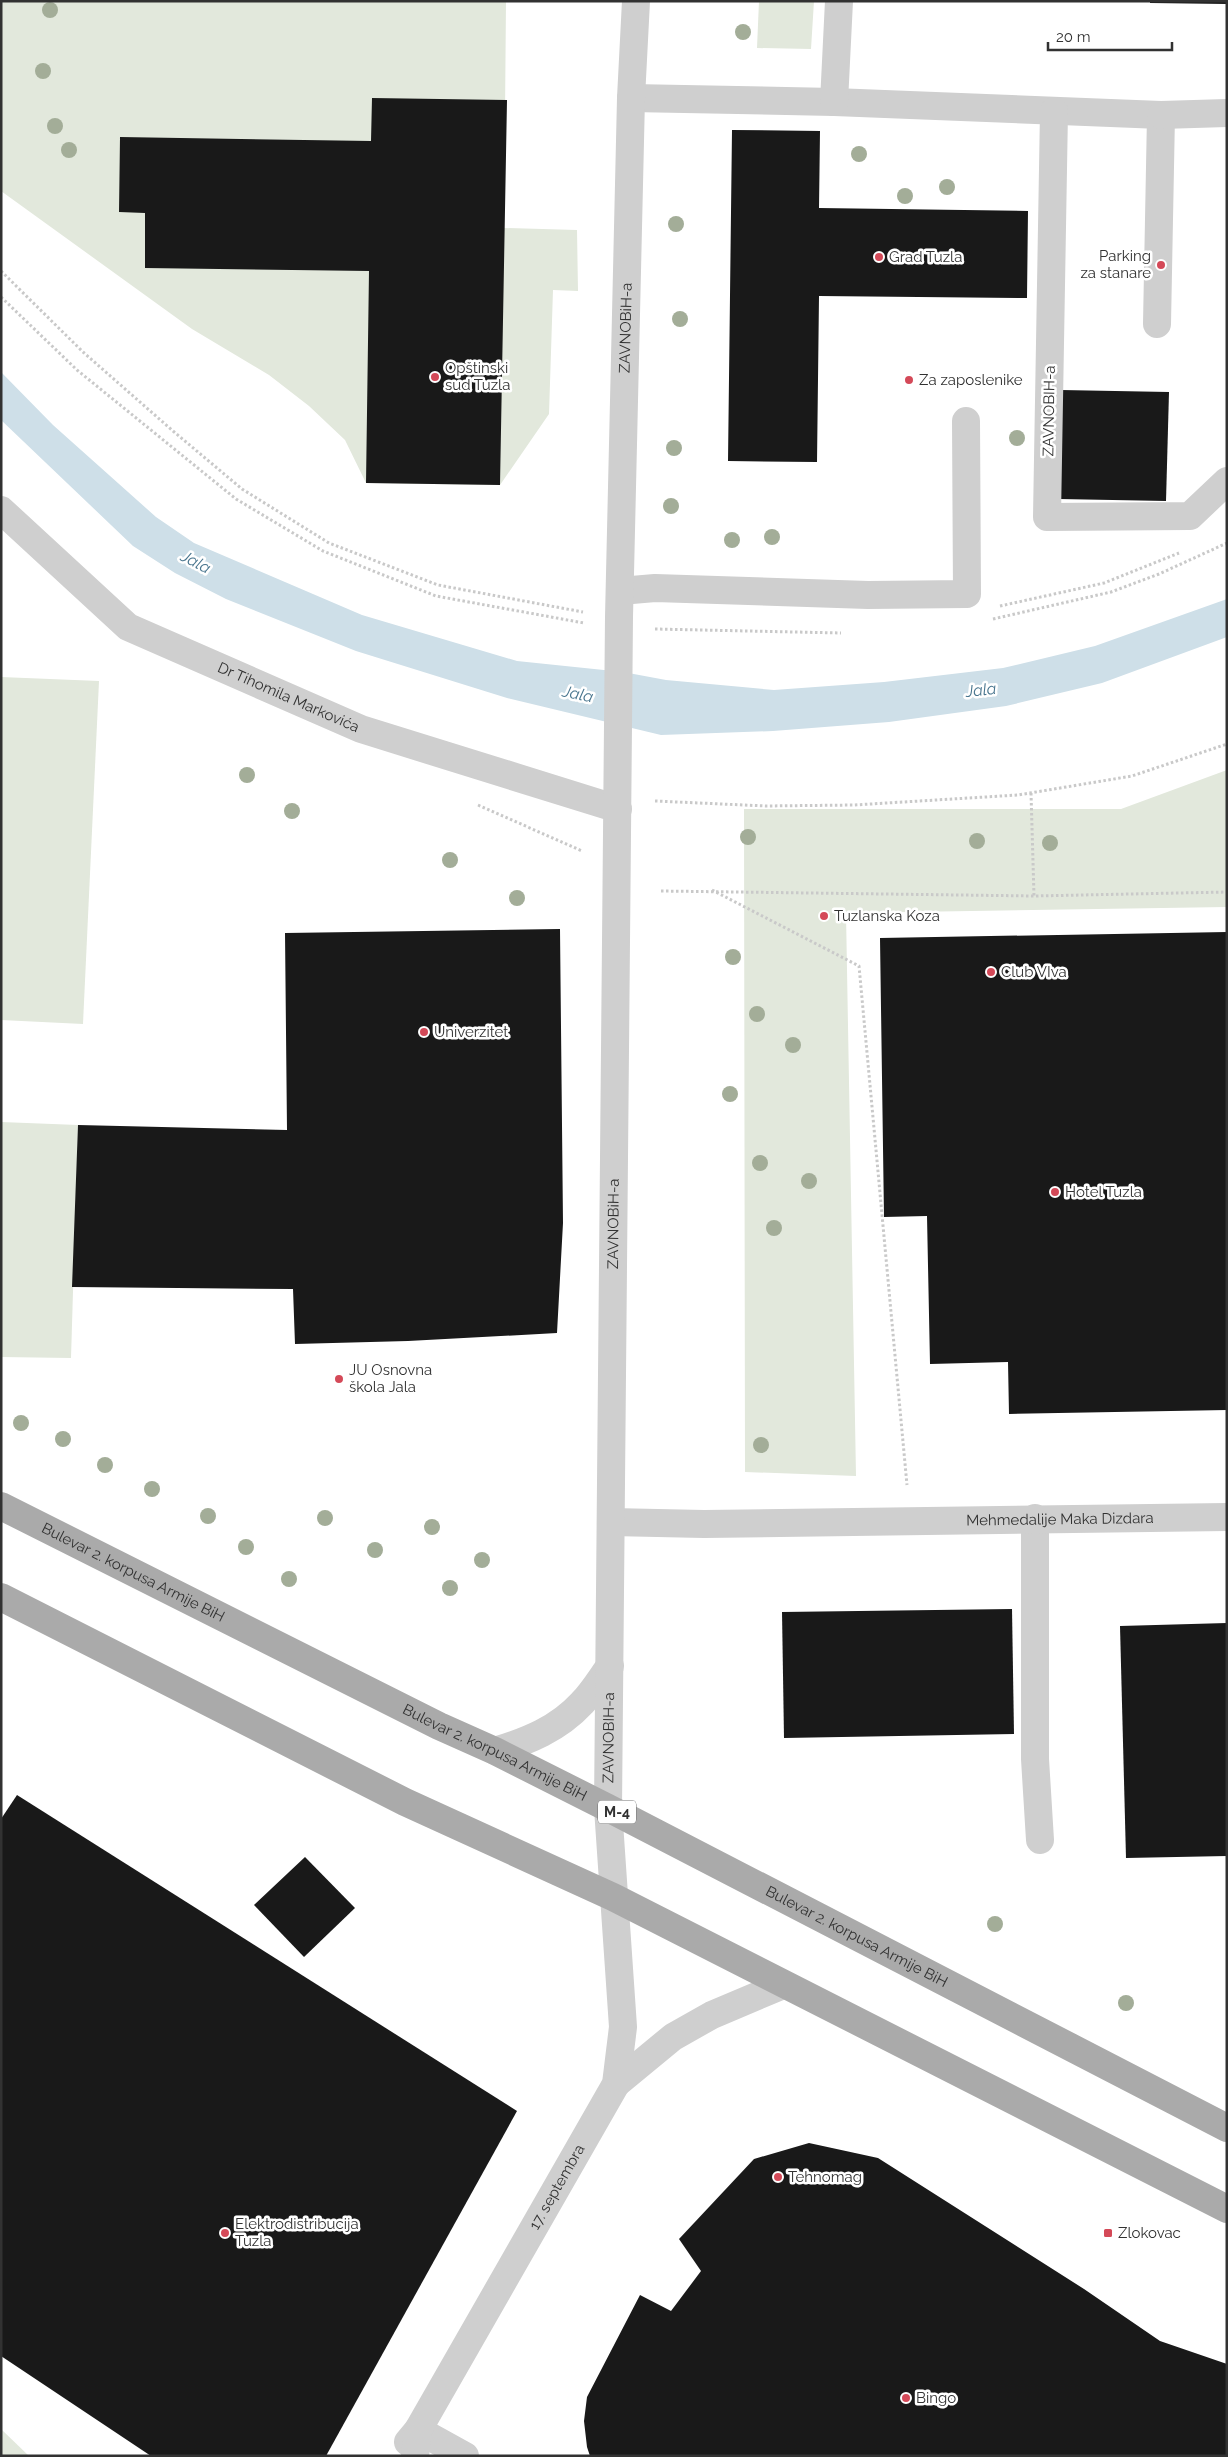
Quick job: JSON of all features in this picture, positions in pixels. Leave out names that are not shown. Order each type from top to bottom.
[{"type":"main road","name":"Bulevar 2. korpusa Armije BiH","points":[[1,1506],[608,1808],[1227,2128]]},
{"type":"main road","points":[[1,1597],[405,1802],[613,1898],[1227,2208]]},
{"type":"street","name":"ZAVNOBiH-a","points":[[610,1666],[620,591],[631,98],[636,1]]},
{"type":"street","points":[[834,102],[839,1]]},
{"type":"street","points":[[631,98],[834,102],[1162,114],[1227,113]]},
{"type":"street","name":"ZAVNOBIH-a","points":[[1054,110],[1047,517],[1190,516],[1227,482]]},
{"type":"street","points":[[1157,324],[1162,114]]},
{"type":"street","points":[[620,591],[655,588],[868,595],[967,594],[966,421]]},
{"type":"street","name":"Dr Tihomila Markovića","points":[[1,510],[128,627],[361,729],[618,796]]},
{"type":"street","name":"Mehmedalije Maka Dizdara","points":[[611,1522],[704,1524],[1227,1516]]},
{"type":"street","points":[[1036,1518],[1035,1759],[1040,1840]]},
{"type":"street","points":[[495,1751],[527,1741],[554,1727],[583,1703],[610,1666]]},
{"type":"street","name":"ZAVNOBIH-a","points":[[610,1666],[608,1808],[613,1898]]},
{"type":"street","name":"17. septembra","points":[[399,2456],[417,2443],[616,2084],[623,2027],[613,1898]]},
{"type":"street","points":[[616,2084],[673,2037],[712,2014],[783,1985]]},
{"type":"street","points":[[417,2443],[464,2456]]},
{"type":"path","points":[[1,271],[83,352],[242,489],[329,543],[438,586],[584,612]]},
{"type":"path","points":[[655,801],[766,806],[941,802],[1031,793],[1132,776],[1227,744]]},
{"type":"path","points":[[1031,793],[1034,896]]},
{"type":"path","points":[[712,890],[859,966],[907,1485]]},
{"type":"path","points":[[661,891],[712,890],[1034,896],[1227,892]]},
{"type":"shaded area","points":[[1,1],[506,1],[504,228],[577,230],[578,291],[553,290],[549,414],[500,485],[366,483],[345,440],[309,406],[269,375],[192,329],[1,191]]},
{"type":"shaded area","points":[[759,1],[814,1],[811,49],[757,48]]},
{"type":"shaded area","points":[[1,677],[99,681],[83,1024],[1,1020]]},
{"type":"shaded area","points":[[1227,770],[1227,907],[846,913],[856,1476],[745,1472],[744,809],[1121,809]]},
{"type":"shaded area","points":[[1,1122],[78,1125],[71,1358],[1,1357]]},
{"type":"shaded area","points":[[1,2429],[29,2456],[1,2456]]},
{"type":"water","name":"Jala","points":[[1,372],[53,425],[156,517],[194,543],[362,615],[517,661],[623,672],[666,680],[774,690],[884,682],[1003,668],[1095,646],[1227,599],[1227,637],[1102,683],[1006,706],[889,722],[773,731],[661,735],[507,698],[356,651],[226,599],[175,573],[133,546],[1,420]]},
{"type":"building","points":[[1150,1],[1227,1],[1227,4],[1150,3]]},
{"type":"building","name":"Opštinski sud Tuzla","points":[[372,98],[507,100],[500,485],[366,483],[369,271],[145,268],[145,213],[119,212],[120,137],[371,141]]},
{"type":"building","name":"Grad Tuzla","points":[[732,130],[820,131],[819,208],[1028,211],[1027,298],[819,296],[817,462],[728,461]]},
{"type":"building","points":[[1061,390],[1169,392],[1166,501],[1059,499]]},
{"type":"building","points":[[560,929],[563,1223],[557,1333],[408,1341],[295,1344],[293,1289],[72,1287],[78,1125],[287,1130],[285,933]]},
{"type":"building","name":"Hotel Tuzla","points":[[1227,932],[1227,1410],[1009,1414],[1008,1362],[930,1364],[927,1216],[884,1217],[880,938]]},
{"type":"building","points":[[1012,1609],[1014,1734],[784,1738],[782,1612]]},
{"type":"building","points":[[1227,1623],[1227,1856],[1126,1858],[1120,1626]]},
{"type":"building","name":"Elektrodistribucija Tuzla","points":[[17,1795],[517,2111],[326,2456],[151,2456],[1,2356],[1,1819]]},
{"type":"building","points":[[305,1857],[355,1908],[304,1957],[254,1905]]},
{"type":"building","points":[[809,2143],[878,2158],[1084,2289],[1160,2341],[1227,2364],[1227,2456],[590,2456],[584,2421],[587,2397],[640,2295],[671,2311],[701,2271],[679,2239],[754,2159]]},
{"type":"place","name":"Grad Tuzla","points":[[879,257]]},
{"type":"place","name":"Parking za stanare","points":[[1161,265]]},
{"type":"place","name":"Opštinski sud Tuzla","points":[[435,377]]},
{"type":"place","name":"Za zaposlenike","points":[[909,380]]},
{"type":"place","name":"Tuzlanska Koza","points":[[824,916]]},
{"type":"place","name":"Club VIva","points":[[991,972]]},
{"type":"place","name":"Univerzitet","points":[[424,1032]]},
{"type":"place","name":"Hotel Tuzla","points":[[1055,1192]]},
{"type":"place","name":"JU Osnovna škola Jala","points":[[339,1379]]},
{"type":"place","name":"Tehnomag","points":[[778,2177]]},
{"type":"place","name":"Elektrodistribucija Tuzla","points":[[225,2233]]},
{"type":"place","name":"Zlokovac","points":[[1108,2233]]},
{"type":"place","name":"Bingo","points":[[906,2398]]}]
